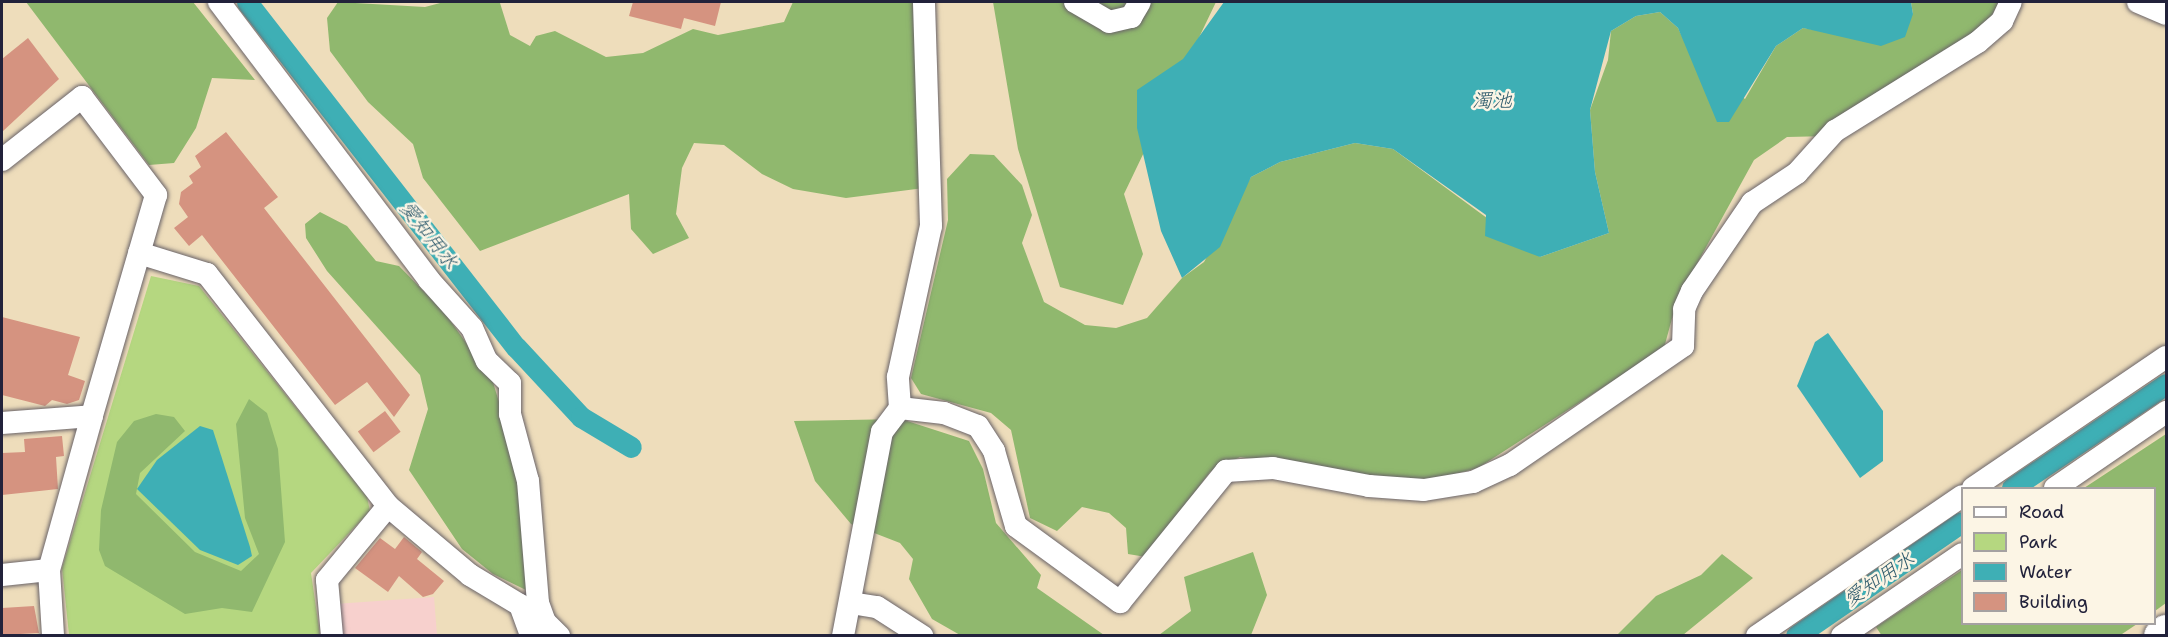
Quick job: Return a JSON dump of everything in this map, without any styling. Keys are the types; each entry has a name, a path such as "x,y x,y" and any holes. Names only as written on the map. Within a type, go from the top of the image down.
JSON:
{"street":[{"path":"219,2 429,280 472,328 487,361 510,383 510,414 528,481 538,603 545,622 559,636"},
{"path":"843,636 882,432 900,408 898,377 931,226 924,2"},
{"path":"1075,2 1109,22 1131,17 1140,2"},
{"path":"900,408 944,413 978,426 994,451 1016,526 1120,602 1226,471 1273,468 1369,486 1424,490 1473,482 1510,465 1683,346 1684,309 1692,291 1752,204 1797,173 1835,131 1978,42 2002,21 2012,2"},
{"path":"2138,2 2166,14"},
{"path":"2,160 82,97 156,195 50,570 53,636"},
{"path":"139,253 207,274 388,506 470,575 520,605 531,636"},
{"path":"1976,487 2166,357"},
{"path":"2058,487 2166,412"},
{"path":"2,423 92,416"},
{"path":"1757,636 1961,497"},
{"path":"332,636 327,580 388,506"},
{"path":"1842,636 1961,555"},
{"path":"2,575 50,570"},
{"path":"850,603 877,607 922,636"},
{"path":"2160,636 2166,631"}],"shaded area":[{"path":"434,597 437,635 339,635 335,604"}],"green space":[{"path":"26,2 193,2 255,80 212,78 196,128 174,163 149,165"},
{"path":"338,2 425,7 444,2 500,3 510,35 530,46 536,36 555,31 606,57 643,53 693,29 718,35 784,22 793,2 920,2 924,188 846,198 793,189 762,174 724,145 694,143 682,168 676,214 689,238 653,254 631,229 629,194 480,251 423,178 413,144 368,102 330,51 327,18"},
{"path":"993,2 1216,2 1124,194 1143,254 1123,305 1060,287 1018,149"},
{"path":"1911,2 1999,2 1978,42 1830,136 1787,137 1754,160 1677,300 1664,348 1478,468 1432,480 1389,480 1240,457 1210,472 1146,557 1128,554 1126,528 1109,513 1082,507 1057,531 1030,518 1011,430 991,413 921,394 911,378 948,220 947,179 970,154 994,155 1022,185 1032,215 1022,243 1044,302 1085,325 1116,328 1147,318 1182,278 1204,262 1251,177 1280,162 1355,143 1393,149 1540,257 1609,233 1595,172 1590,110 1608,60 1611,31 1636,16 1660,12 1678,28 1693,59 1745,99 1776,46 1803,28 1840,34 1913,14"},
{"path":"320,212 347,226 376,261 399,266 444,312 492,379 520,471 530,592 493,574 462,549 409,470 428,409 420,375 327,271 306,238 305,224"},
{"path":"151,276 199,286 367,497 370,511 311,573 320,635 69,635 62,568"},
{"path":"249,399 267,413 278,449 285,542 252,612 222,608 185,614 105,566 99,550 101,510 117,442 134,421 156,414 174,417 185,431 140,473 136,494 195,552 241,571 259,554 245,518 236,424"},
{"path":"901,419 969,441 983,469 996,523 1041,575 1037,588 1104,635 960,635 932,619 909,579 913,559 900,543 851,524 815,481 794,421"},
{"path":"2166,434 2166,603 2156,610 2156,487 2086,487"},
{"path":"1253,552 1267,595 1251,635 1159,635 1191,611 1184,577"},
{"path":"1722,554 1753,578 1683,635 1617,635 1656,596 1701,575"},
{"path":"1961,571 1961,625 2136,625 2119,636 1882,636 1876,627"}],"water":[{"name":"濁池","path":"1224,2 1911,2 1913,14 1905,37 1881,46 1803,28 1776,46 1729,122 1717,122 1678,28 1660,12 1636,16 1611,31 1590,110 1595,172 1609,233 1540,257 1485,236 1486,215 1393,149 1355,143 1280,162 1251,177 1220,247 1182,278 1161,231 1137,128 1137,90 1183,59"},
{"path":"1828,333 1883,411 1883,461 1860,478 1797,386 1815,342"},
{"path":"200,426 213,430 250,547 252,556 238,565 200,550 137,489 157,460"}],"building":[{"path":"633,2 721,2 715,26 684,18 681,29 629,16"},
{"path":"28,38 59,79 2,132 2,59"},
{"path":"226,132 278,197 264,208 410,395 394,417 367,382 335,405 202,235 189,246 174,228 188,217 179,204 181,192 193,183 189,176 201,167 195,156"},
{"path":"2,317 80,337 68,375 85,381 79,400 67,404 52,400 45,406 2,395"},
{"path":"385,411 401,432 373,452 358,431"},
{"path":"62,436 64,456 56,457 58,489 2,495 2,453 25,452 24,439"},
{"path":"404,537 422,552 417,559 444,581 433,594 423,597 399,576 388,592 355,568 380,538 395,549"},
{"path":"34,606 39,633 2,635 2,608"}],"waterway":[{"name":"愛知用水","path":"247,2 516,347 581,417 631,447"},
{"name":"愛知用水","path":"2013,487 2166,384"},
{"name":"愛知用水","path":"1796,636 1961,523"}]}
